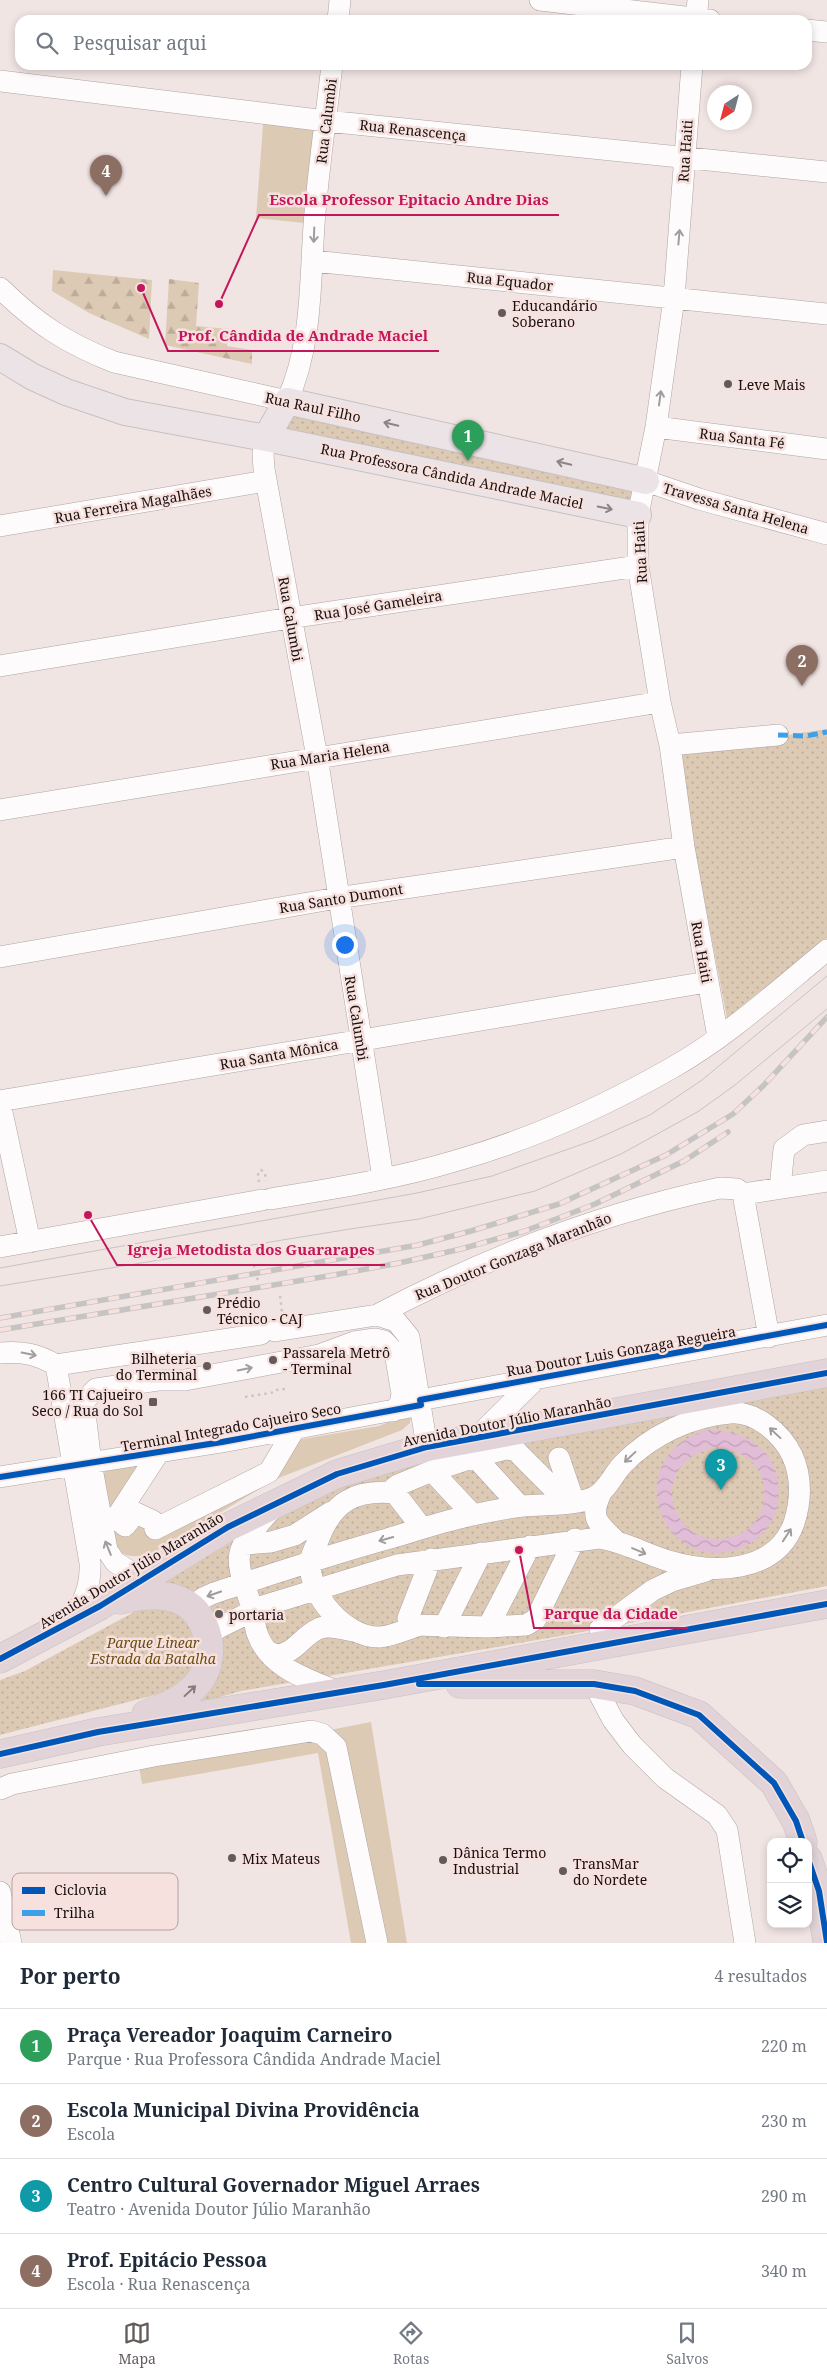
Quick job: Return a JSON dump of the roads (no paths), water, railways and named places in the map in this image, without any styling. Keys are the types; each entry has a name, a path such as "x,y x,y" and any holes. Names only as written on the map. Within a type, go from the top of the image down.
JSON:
{"highway":[{"name":"Avenida Doutor Júlio Maranhão","path":"0,1659 69,1624 228,1527 280,1500 337,1474 430,1459 827,1373"},
{"path":"98,1732 156,1711 184,1697 200,1682 210,1651 203,1622 185,1603 158,1594 131,1598 100,1606"},
{"path":"0,1754 98,1732 384,1685 827,1604"},
{"path":"384,1685 594,1684 635,1691 699,1715 733,1743 774,1783 796,1821 802,1838"},
{"path":"812,1871 819,1891 827,1942"}],"main road":[{"name":"Rua Professora Cândida Andrade Maciel","path":"0,357 34,377 66,392 125,412 266,438 638,515"},
{"name":"Rua Calumbi","path":"266,438 287,401"},
{"name":"Rua Raul Filho","path":"287,401 646,481"}],"street":[{"path":"338,15 340,0"},
{"path":"540,0 700,15"},
{"path":"812,30 827,32"},
{"name":"Rua Calumbi","path":"287,401 296,380 305,346 313,261 314,224 331,70"},
{"name":"Rua Haiti","path":"692,70 674,298 656,427 638,515 638,566 660,702 670,746 684,847 718,1037"},
{"name":"Rua Renascença","path":"0,80 326,121 827,172"},
{"name":"Rua Equador","path":"313,261 827,314"},
{"name":"Rua Raul Filho","path":"0,288 32,319 90,353 114,362 287,401"},
{"name":"Rua Santa Fé","path":"656,427 827,448"},
{"name":"Rua Calumbi","path":"266,438 263,454 266,481 317,757 337,898 383,1178"},
{"name":"Rua Ferreira Magalhães","path":"0,526 266,481"},
{"name":"Travessa Santa Helena","path":"646,481 699,499 827,534"},
{"name":"Rua José Gameleira","path":"0,666 290,618 638,566"},
{"name":"Rua Maria Helena","path":"0,810 660,702"},
{"path":"670,746 778,735"},
{"name":"Rua Santo Dumont","path":"0,958 337,898 684,847"},
{"path":"0,1247 264,1191 383,1178 454,1162 515,1141 598,1106 671,1068 718,1037 827,950"},
{"name":"Rua Santa Mônica","path":"0,1102 707,982"},
{"path":"0,1102 30,1242"},
{"path":"780,1188 784,1149 802,1136 827,1131"},
{"name":"Rua Doutor Gonzaga Maranhão","path":"377,1315 422,1291 562,1233 614,1214 720,1188 736,1189 743,1194 827,1181"},
{"path":"743,1194 769,1337"},
{"path":"0,1353 27,1352 56,1365 377,1315 396,1322 405,1330 409,1337 430,1459 473,1515"},
{"name":"Rua Doutor Luis Gonzaga Regueira","path":"393,1411 420,1403 536,1379 827,1326"},
{"path":"69,1624 84,1601 90,1577 81,1464 84,1405 86,1399 96,1389 158,1380 186,1380 319,1355 364,1340 384,1341 395,1353 402,1394 400,1404 393,1411"},
{"path":"56,1365 81,1464 107,1550 115,1562 142,1581 185,1603 422,1528 473,1515 520,1506 591,1499 601,1493"},
{"path":"476,1448 536,1379"},
{"name":"Terminal Integrado Cajueiro Seco","path":"0,1477 159,1452 393,1411"},
{"path":"600,1629 653,1590 672,1580 715,1569 737,1567 758,1562 782,1543 792,1526 799,1505 800,1490 795,1462 781,1438 768,1426 754,1418 733,1412 700,1418 678,1426 652,1440 635,1453 611,1478 601,1493 596,1504 596,1518 599,1524 614,1539"},
{"path":"159,1452 116,1518 125,1526 136,1513 153,1521 155,1529 268,1472 295,1428"},
{"path":"476,1448 515,1450 571,1502"},
{"path":"476,1448 520,1506"},
{"path":"559,1458 571,1502"},
{"path":"422,1528 395,1493 394,1488 430,1459"},
{"path":"244,1544 271,1542 295,1535 360,1494 395,1493"},
{"path":"280,1500 250,1534 239,1552 238,1565 253,1610 257,1634 278,1662 299,1676 339,1692"},
{"path":"340,1507 323,1529 310,1562 316,1588 336,1619 356,1631"},
{"path":"208,1638 218,1628 253,1610 316,1588 397,1565 575,1539 614,1539 671,1562 715,1569"},
{"path":"269,1652 276,1655 292,1651 318,1628 338,1628 378,1637 417,1626 488,1627 526,1625 532,1622 575,1539"},
{"path":"488,1627 530,1546"},
{"path":"444,1627 481,1553"},
{"path":"417,1626 409,1622 408,1618 431,1559"},
{"path":"594,1684 613,1720 632,1745 665,1778 717,1815 727,1830 745,1943"},
{"path":"0,1788 154,1756 311,1731 322,1734 336,1747 377,1943"},
{"path":"0,1892 11,1943"}],"water":[{"path":"707,1430 723,1431 738,1435 752,1441 763,1450 777,1474 779,1489 777,1506 773,1518 766,1529 752,1543 717,1553 692,1547 673,1533 660,1512 657,1489 662,1465 679,1445","holes":["715,1447 727,1449 747,1457 760,1472 764,1493 762,1509 752,1526 740,1534 717,1539 698,1535 684,1524 675,1508 672,1490 677,1472 691,1457"]}],"tram line":[{"path":"0,1268 417,1193 492,1176 594,1140 650,1115 702,1080 827,976"},
{"path":"0,1286 419,1219 535,1191 621,1154 699,1111 735,1085 827,1009"}],"railway":[{"path":"0,1318 418,1245 559,1204 666,1155 733,1114 764,1085 827,1017"},
{"path":"0,1330 334,1275 461,1249 525,1231 595,1204 684,1161 728,1132"}],"place":[{"name":"Prof. Epitácio Pessoa","path":"106,196"},
{"name":"Prof. Cândida de Andrade Maciel","path":"141,288"},
{"name":"Escola Professor Epitacio Andre Dias","path":"219,304"},
{"name":"Educandário Soberano","path":"502,313"},
{"name":"Leve Mais","path":"728,384"},
{"name":"Praça Vereador Joaquim Carneiro","path":"468,461"},
{"name":"Escola Municipal Divina Providência","path":"802,686"},
{"name":"Igreja Metodista dos Guararapes","path":"88,1215"},
{"name":"Prédio Técnico - CAJ","path":"207,1310"},
{"name":"Passarela Metrô - Terminal","path":"273,1360"},
{"name":"Bilheteria do Terminal","path":"207,1366"},
{"name":"166 TI Cajueiro Seco / Rua do Sol","path":"153,1402"},
{"name":"Centro Cultural Governador Miguel Arraes","path":"721,1490"},
{"name":"Parque da Cidade","path":"519,1550"},
{"name":"portaria","path":"219,1614"},
{"name":"Mix Mateus","path":"232,1858"},
{"name":"Dânica Termo Industrial","path":"443,1860"},
{"name":"TransMar do Nordete","path":"563,1871"}],"park label":[{"name":"Parque Linear Estrada da Batalha","path":"153,1650"}]}
